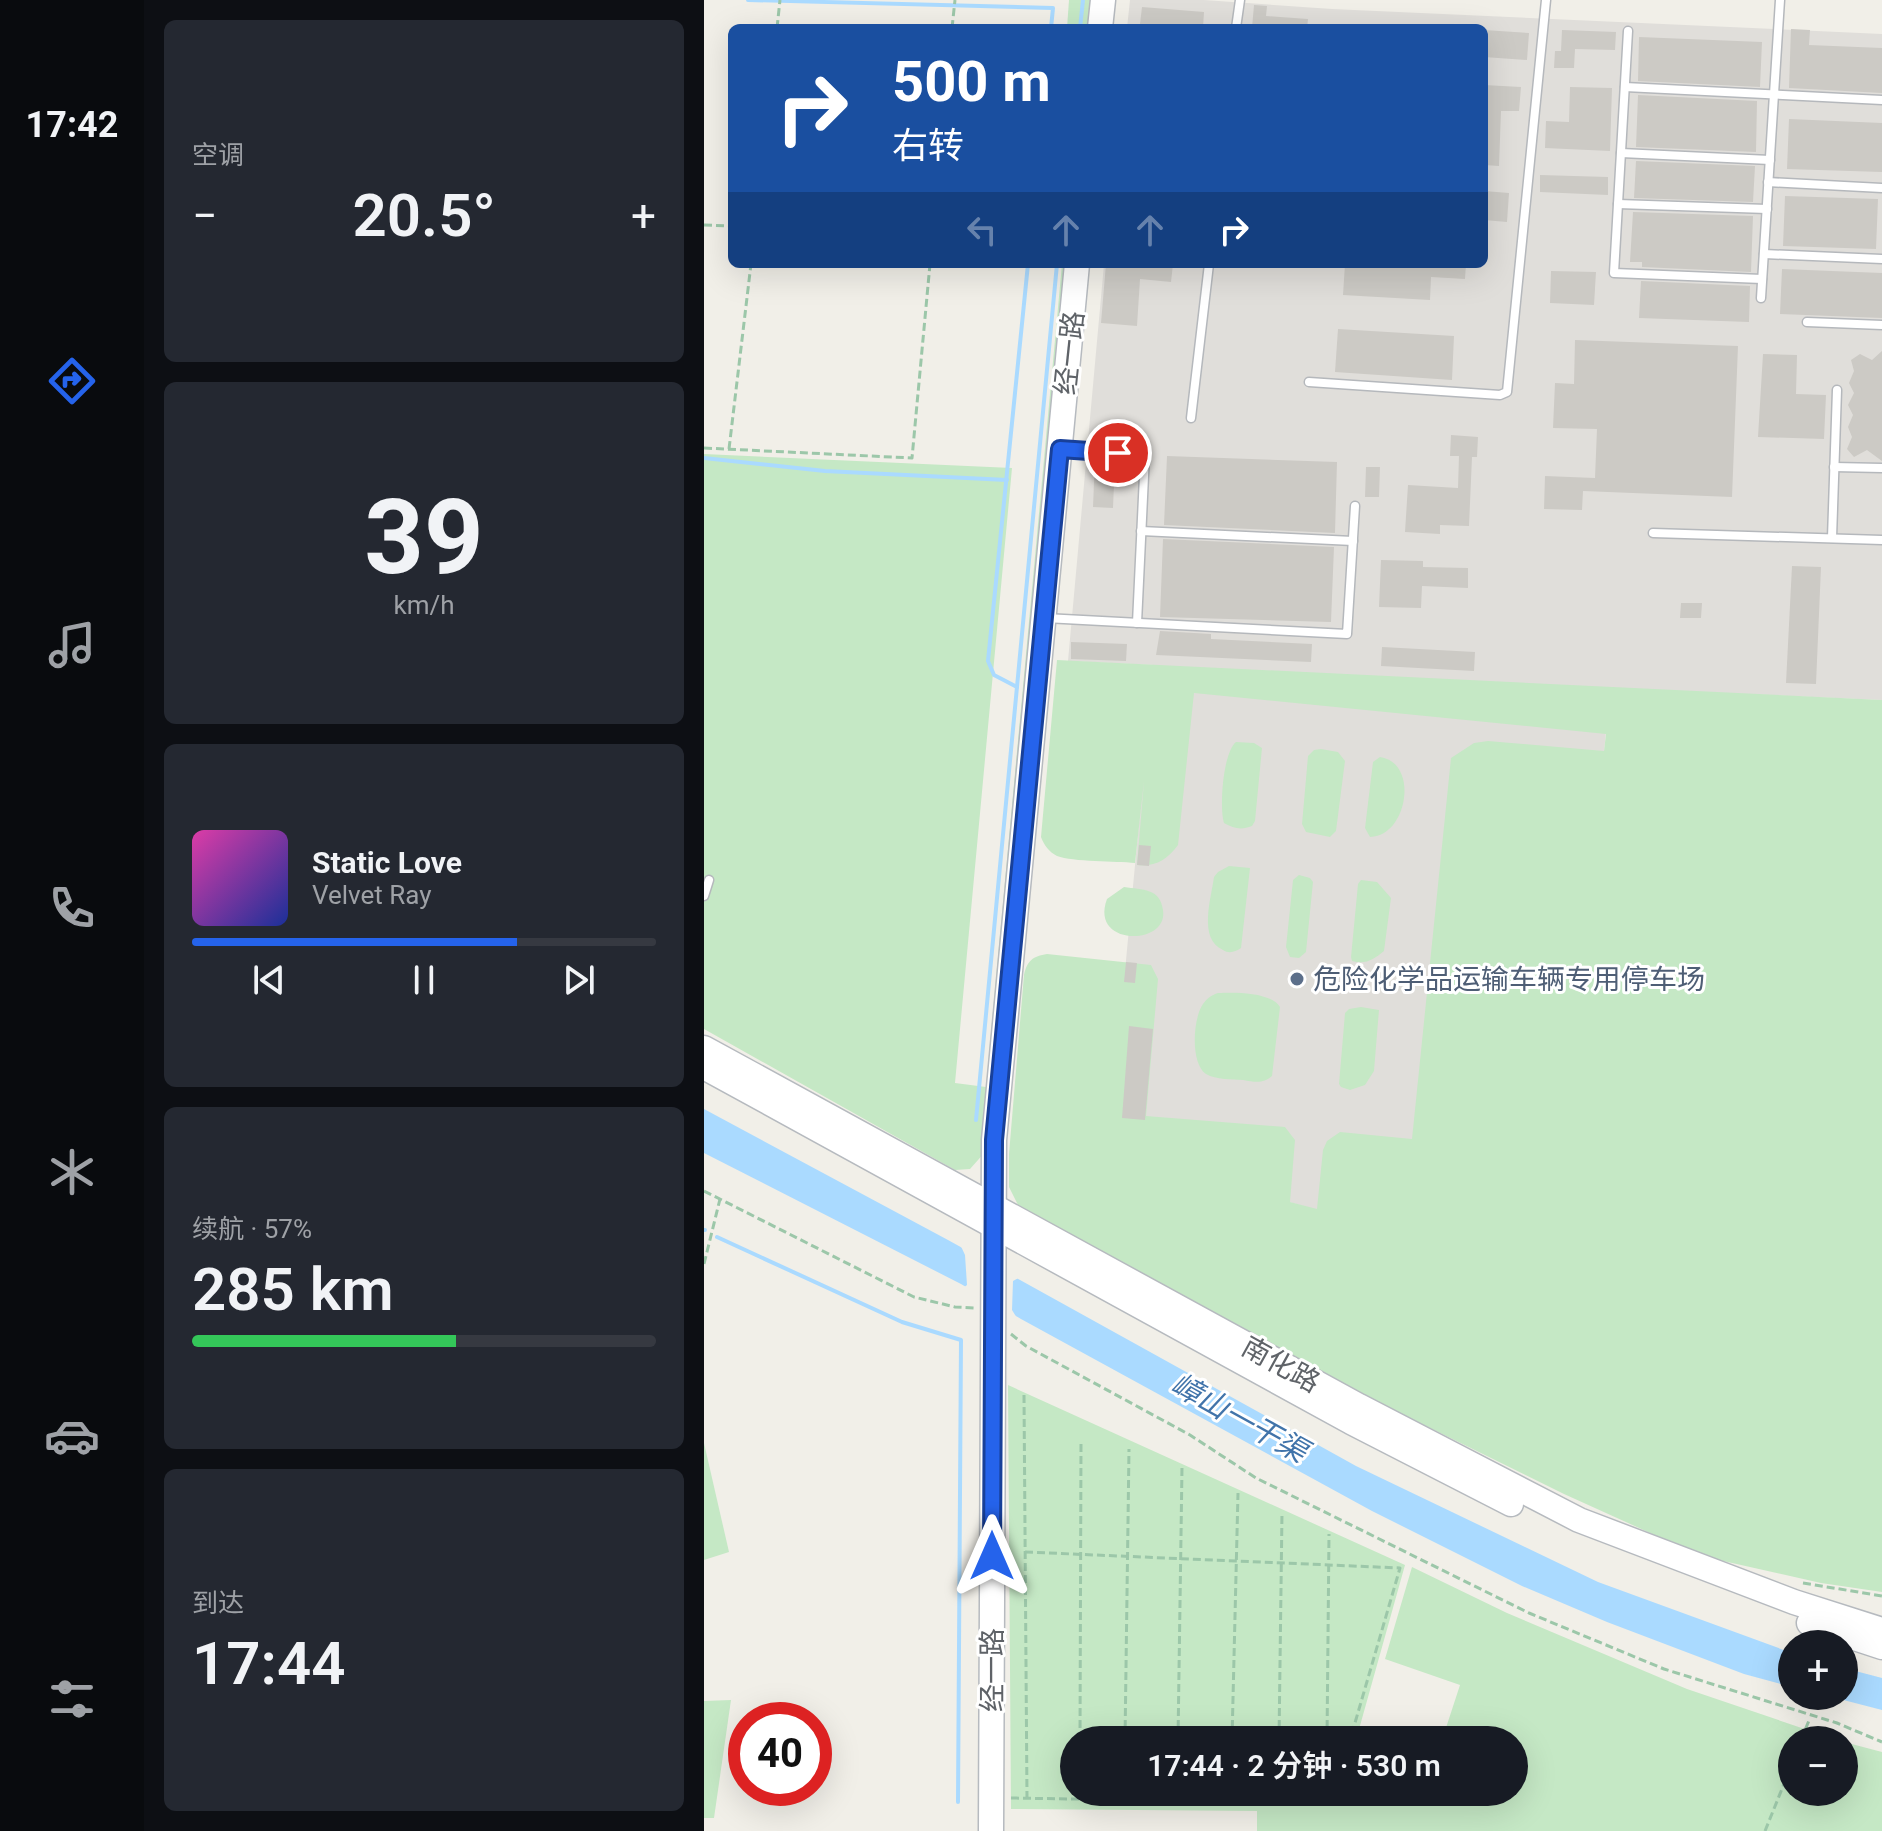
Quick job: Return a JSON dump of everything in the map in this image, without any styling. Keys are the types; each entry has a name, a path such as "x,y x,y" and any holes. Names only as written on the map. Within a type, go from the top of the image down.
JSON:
{"main road":[{"path":"1100,24 1103,0"},
{"name":"经一路","path":"991,1831 994,1140 1077,268"},
{"name":"南化路","path":"704,1048 993,1227 1579,1520 1794,1602 1882,1630"},
{"name":"南化路","path":"704,1067 1462,1481 1575,1534 1683,1577 1843,1636 1882,1647"}],"lane":[{"path":"1237,24 1240,0"},
{"path":"1309,382 1500,395 1507,392 1546,0"},
{"path":"1761,298 1780,0"},
{"path":"1628,31 1614,273 1762,279"},
{"path":"1625,87 1882,100"},
{"path":"1621,153 1770,160"},
{"path":"1768,182 1882,188"},
{"path":"1618,204 1767,209"},
{"path":"1764,254 1882,259"},
{"path":"1191,418 1209,268"},
{"path":"1807,322 1882,325"},
{"path":"1832,538 1837,390"},
{"path":"1060,449 1145,455 1137,623"},
{"path":"1834,467 1882,468"},
{"path":"1044,618 1347,634 1355,506"},
{"path":"1141,531 1353,541"},
{"path":"1653,533 1882,540"},
{"path":"704,896 709,880"}],"path":[{"path":"777,24 780,0"},
{"path":"952,24 955,0"},
{"path":"704,225 728,226"},
{"path":"729,449 751,268"},
{"path":"704,448 912,458 930,268"},
{"path":"704,1191 914,1297 993,1314 1026,1346 1190,1435 1256,1478 1529,1613 1664,1669 1837,1723 1882,1742"},
{"path":"704,1264 720,1199"},
{"path":"1024,1395 1027,1799"},
{"path":"1080,1726 1081,1441"},
{"path":"1125,1726 1129,1449"},
{"path":"1178,1726 1182,1467"},
{"path":"1232,1726 1238,1493"},
{"path":"1279,1726 1282,1512"},
{"path":"1327,1726 1329,1534"},
{"path":"1025,1552 1400,1568 1354,1726"},
{"path":"1807,1726 1811,1716"},
{"path":"991,1798 1060,1799"},
{"path":"1765,1831 1778,1799"}],"shaded area":[{"path":"1130,0 1204,0 1332,9 1882,34 1882,700 1610,688 1555,1278 1108,1150 1154,665 1068,661 1104,268 1488,268 1488,24 1127,24"}],"green space":[{"path":"1069,0 1092,0 1090,24 1067,24"},
{"path":"1062,268 1068,268 986,1151 970,1169 955,1170 704,1029 704,454 1012,468 955,1083 986,1087"},
{"path":"1057,660 1882,700 1882,1592 1821,1583 1701,1556 1564,1494 1351,1389 1018,1205 1009,1187 1009,1154 1024,975 1031,960 1047,954 1151,965 1158,979 1146,1116 1285,1127 1295,1140 1290,1202 1317,1209 1323,1150 1327,1141 1340,1132 1412,1139 1451,758 1474,743 1488,741 1604,751 1606,734 1194,693 1178,845 1160,861 1137,865 1144,781 1135,863 1064,858 1047,848 1041,837"},
{"path":"1236,742 1254,743 1262,748 1255,821 1252,826 1241,828 1224,823 1223,816 1225,768"},
{"path":"1314,750 1338,752 1345,761 1336,831 1330,837 1306,832 1302,824 1308,756"},
{"path":"1380,757 1393,762 1401,772 1404,799 1393,825 1383,834 1370,837 1365,828 1373,762"},
{"path":"1229,866 1250,868 1241,948 1230,952 1215,945 1208,928 1214,877"},
{"path":"1299,875 1313,882 1306,952 1299,958 1290,957 1286,947 1293,880"},
{"path":"1361,880 1377,882 1391,898 1384,951 1366,962 1352,961 1351,957 1358,884"},
{"path":"1124,887 1150,891 1158,898 1163,910 1162,922 1154,930 1130,936 1118,933 1109,926 1104,915 1107,899"},
{"path":"1218,993 1261,996 1280,1007 1272,1076 1269,1079 1259,1082 1219,1078 1206,1074 1201,1068 1195,1051 1197,1019 1205,1002"},
{"path":"1361,1007 1379,1010 1374,1071 1365,1085 1350,1090 1339,1084 1345,1013"},
{"path":"1008,1385 1405,1565 1360,1726 1060,1726 1060,1806 1528,1806 1528,1726 1447,1726 1460,1685 1385,1659 1412,1567 1507,1613 1687,1689 1796,1726 1778,1726 1778,1806 1858,1806 1858,1746 1882,1752 1882,1831 1257,1831 1257,1811 1011,1809"},
{"path":"704,1443 729,1552 704,1560"},
{"path":"731,1700 728,1702 714,1818 704,1818 704,1701"}],"water":[{"name":"嶂山一干渠","path":"704,1109 1356,1466 1598,1582 1778,1648 1778,1683 1744,1674 1607,1622 1522,1586 1372,1511 961,1284 704,1153"},
{"path":"1858,1672 1882,1678 1882,1710 1858,1704"}],"pier":[{"path":"959,1242 1022,1276 1013,1281 1012,1310 1020,1323 962,1289 967,1285 965,1255"}],"building":[{"path":"1254,5 1267,6 1266,16 1308,19 1307,24 1252,24"},
{"path":"1142,7 1204,12 1203,24 1140,24"},
{"path":"1791,29 1810,30 1809,45 1882,48 1882,93 1789,88"},
{"path":"1488,30 1529,33 1527,60 1488,57"},
{"path":"1562,30 1616,32 1615,50 1575,49 1574,68 1554,68 1555,51 1561,51"},
{"path":"1639,37 1762,42 1760,87 1638,81"},
{"path":"1488,85 1521,87 1519,111 1501,111 1499,166 1488,165"},
{"path":"1570,87 1612,88 1610,151 1545,148 1546,121 1569,122"},
{"path":"1638,95 1757,101 1756,152 1636,147"},
{"path":"1789,119 1882,123 1882,172 1787,169"},
{"path":"1636,161 1755,166 1753,202 1634,198"},
{"path":"1540,175 1608,177 1608,195 1540,192"},
{"path":"1488,191 1509,193 1507,222 1488,220"},
{"path":"1785,196 1878,199 1876,249 1783,246"},
{"path":"1633,212 1753,216 1751,272 1642,267 1642,262 1630,262"},
{"path":"1106,268 1173,268 1171,282 1140,279 1137,326 1101,323"},
{"path":"1345,268 1466,268 1465,279 1431,277 1430,300 1343,295"},
{"path":"1782,269 1882,273 1882,318 1780,314"},
{"path":"1551,271 1596,272 1594,305 1550,303"},
{"path":"1641,281 1750,286 1749,322 1639,318"},
{"path":"1338,329 1454,336 1452,380 1335,372"},
{"path":"1575,340 1738,346 1732,497 1583,491 1582,510 1544,509 1545,476 1595,478 1597,429 1553,428 1555,383 1574,384"},
{"path":"1882,351 1882,461 1867,450 1854,457 1847,449 1852,437 1848,427 1853,415 1848,405 1854,393 1849,383 1854,371 1851,360 1860,354 1872,360"},
{"path":"1763,354 1797,355 1796,394 1826,395 1824,439 1758,437"},
{"path":"1451,435 1478,437 1477,457 1472,457 1469,526 1440,525 1440,534 1405,532 1408,485 1458,488 1459,456 1450,456"},
{"path":"1167,456 1337,462 1335,533 1164,525"},
{"path":"1095,458 1115,460 1113,508 1093,507"},
{"path":"1366,467 1380,467 1379,497 1365,497"},
{"path":"1163,539 1334,547 1331,622 1160,617"},
{"path":"1381,560 1423,561 1423,567 1468,568 1468,588 1422,586 1421,608 1379,607"},
{"path":"1792,566 1821,567 1816,684 1786,683"},
{"path":"1681,603 1702,603 1701,618 1680,618"},
{"path":"1160,631 1211,634 1211,639 1312,644 1311,662 1156,655"},
{"path":"1071,642 1127,644 1126,661 1071,659"},
{"path":"1382,647 1475,652 1474,671 1381,666"},
{"path":"1139,845 1151,846 1149,866 1137,865"},
{"path":"1126,962 1137,963 1135,983 1124,982"},
{"path":"1129,1026 1153,1029 1145,1120 1122,1118"}],"waterway":[{"path":"748,0 1053,8 1051,24"},
{"path":"1080,24 1083,0"},
{"path":"1017,687 994,675 988,661 1028,268"},
{"path":"976,1120 1057,268"},
{"path":"704,458 825,471 1007,480"},
{"path":"717,1237 902,1322 961,1340 958,1802"}],"place":[{"name":"危险化学品运输车辆专用停车场","path":"1297,979"}],"route":[{"path":"992,1556 994,1140 1060,449 1118,453"}]}
